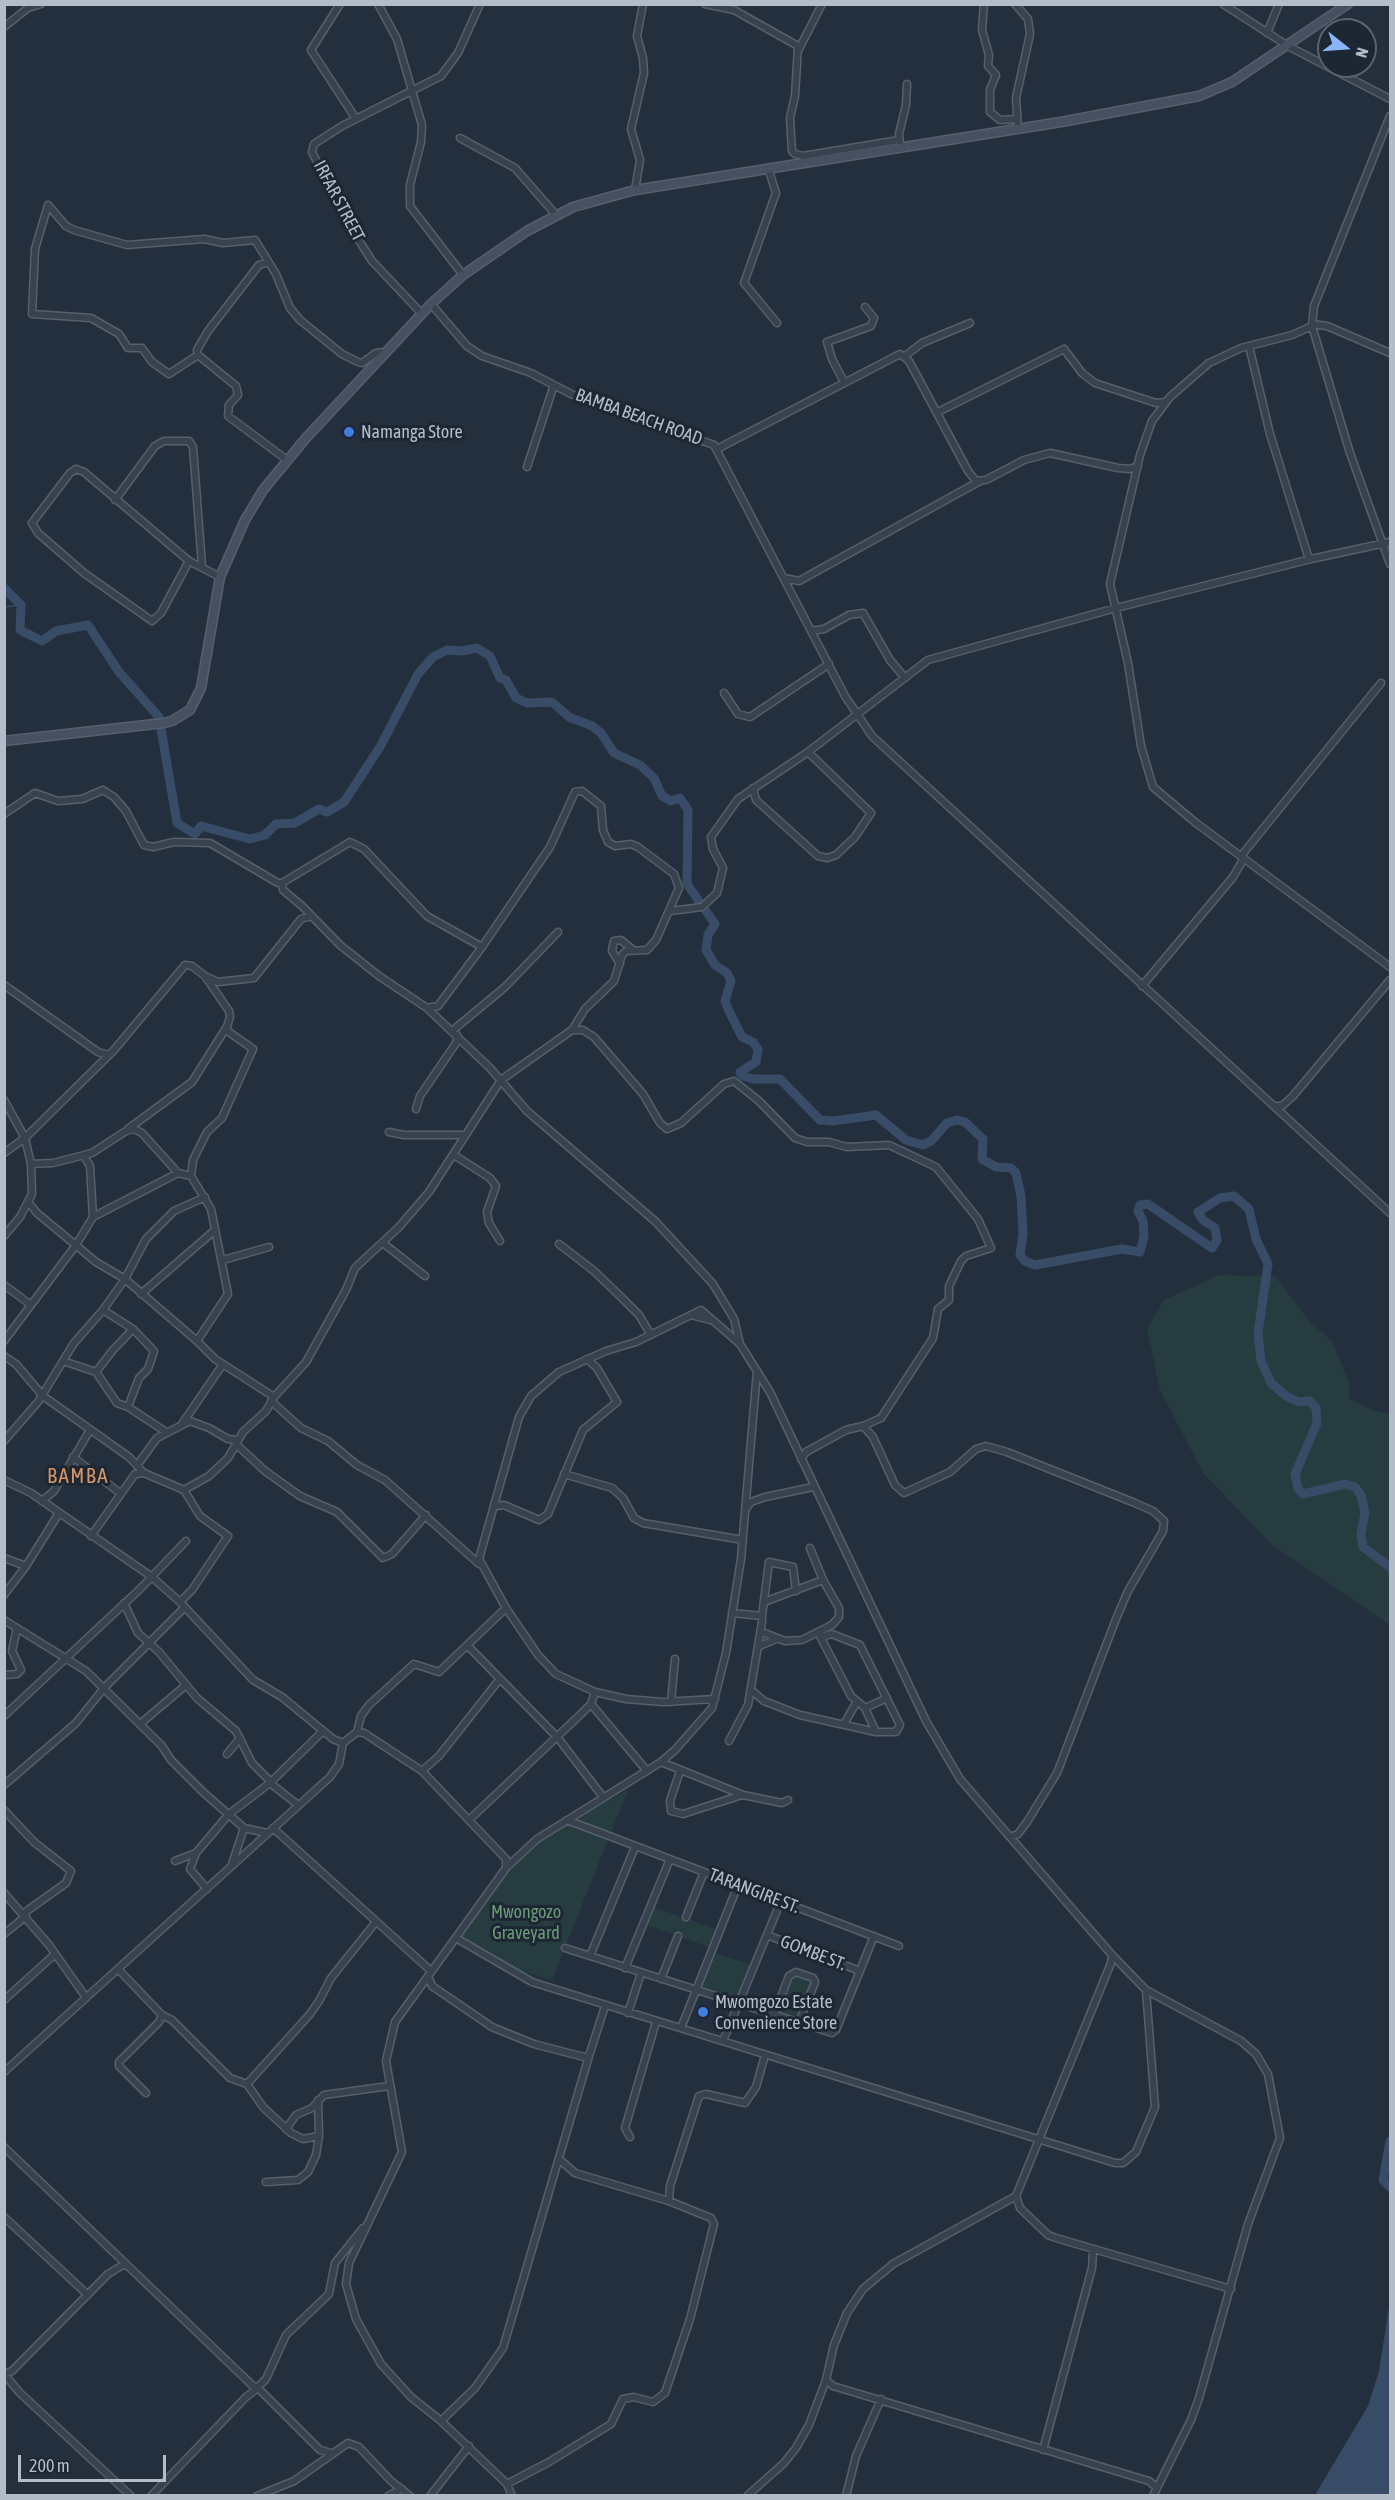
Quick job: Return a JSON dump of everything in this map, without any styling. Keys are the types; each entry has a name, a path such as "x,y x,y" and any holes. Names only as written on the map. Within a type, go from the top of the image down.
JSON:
{"main road":[{"path":"4,741 164,723 190,710 201,688 220,577 245,520 263,490 384,352 431,304 463,275 527,231 556,215 601,198 635,190 1017,123 1199,96 1232,82 1348,4"}],"street":[{"path":"4,27 28,8 40,4"},
{"path":"340,4 311,50 356,119"},
{"path":"378,4 397,39 413,91 422,135 410,185 410,206 463,275"},
{"name":"IRFAR STREET","path":"422,314 372,261 346,220 312,152 314,144 320,138 413,91 448,70 480,4"},
{"path":"635,190 640,160 631,129 644,73 644,58 637,36 643,4"},
{"path":"705,4 734,10 796,43 799,50"},
{"path":"822,4 799,50 790,118 795,154 803,156 900,143 907,84"},
{"path":"984,4 982,30 989,55 988,66 996,75 990,90 990,112 1000,120 1017,123 1016,98 1030,34 1028,19 1015,4"},
{"path":"1223,4 1288,46 1390,99"},
{"path":"1267,33 1279,4"},
{"path":"1390,116 1314,306 1312,325 1350,453 1388,542 1390,564"},
{"path":"460,138 515,168 556,215"},
{"path":"768,168 776,193 744,284 777,323"},
{"path":"198,355 169,374 152,362 142,348 128,348 119,334 91,318 32,314 35,249 48,205 66,226 89,236 127,245 204,239 223,243 252,239 260,245 276,274 290,308 342,354 362,363 376,353 384,352"},
{"path":"268,262 259,265 208,331 197,350 198,355 236,386 238,395 229,405 228,416 287,460"},
{"name":"BAMBA BEACH ROAD","path":"431,304 474,351 492,360 531,373 578,397 710,442 717,449 856,715 872,736 1390,1213"},
{"path":"844,382 832,359 827,342 871,326 874,318 865,307"},
{"path":"717,449 896,355 905,356 922,343 970,323"},
{"path":"1390,352 1327,326 1312,325 1249,346 1209,363 1166,402 1152,421 1138,466 1110,584 1150,782 1196,824 1390,967"},
{"path":"1249,346 1285,487 1306,554 1311,559"},
{"path":"938,412 1064,349 1082,373 1095,382 1156,402 1166,402"},
{"path":"905,356 938,412 972,478 980,482"},
{"path":"527,467 554,385"},
{"path":"115,500 155,446 164,441 189,441 193,447 202,566"},
{"path":"784,578 799,581 1024,460 1050,453 1118,468 1138,466"},
{"path":"189,561 161,612 152,621 84,573 33,527 34,518 75,469 84,471 115,500 189,561 220,577"},
{"path":"670,911 702,907 712,899 723,878 723,868 713,849 711,837 733,806 753,788 808,752 928,660 1116,608 1388,542"},
{"path":"812,631 824,629 849,615 863,614 890,660 905,678"},
{"path":"724,693 738,714 750,717 829,664"},
{"path":"1142,986 1233,877 1243,857 1381,683"},
{"path":"753,788 756,800 818,856 827,858 836,855 855,837 871,813 808,752"},
{"path":"4,814 35,793 58,801 81,799 103,790 114,797 126,811 144,845 153,847 174,842 210,843 278,883 282,883 350,842 364,849 427,916 482,947"},
{"path":"427,1008 438,1006 482,947 550,847 575,792 579,791 601,806 603,830 608,842 615,846 631,844 638,847 674,874 679,888 656,940 647,950 641,952 632,949 621,940 614,941 612,951 620,963"},
{"path":"282,883 283,890 357,960 427,1008 501,1080 520,1105 650,1216 703,1272 734,1319 740,1344"},
{"path":"4,1153 25,1138 109,1055 185,965 192,966 218,982 254,978 301,919 312,916"},
{"path":"416,1109 420,1096 456,1043 455,1034 558,932"},
{"path":"184,1490 209,1476 228,1458 238,1442 306,1362 346,1290 355,1268 371,1251 383,1243 429,1192 435,1179 454,1155 501,1080 572,1030 585,1009 614,981 622,955 632,949"},
{"path":"32,1164 53,1163 84,1156 126,1131 192,1082 231,1017 230,1011 205,976"},
{"path":"1275,1106 1282,1106 1293,1096 1390,980"},
{"path":"4,985 98,1052 109,1055"},
{"path":"191,1176 196,1151 207,1132 222,1118 253,1052 251,1046 230,1034 226,1028"},
{"path":"572,1030 583,1030 594,1037 643,1094 660,1123 667,1130 681,1123 724,1084 734,1081 759,1101 795,1138 807,1142 829,1142 847,1146 889,1145 900,1148 914,1158 936,1167 978,1219 991,1248 966,1256 961,1262 949,1286 949,1300 938,1309 933,1338 881,1418 846,1430 806,1452 801,1459"},
{"path":"4,1100 25,1138 32,1164 32,1194 29,1203 4,1236"},
{"path":"126,1131 134,1129 142,1133 178,1173 191,1176 205,1197 223,1260 228,1294 197,1341"},
{"path":"389,1132 404,1135 465,1136"},
{"path":"454,1155 490,1178 496,1186 487,1212 489,1223 500,1241"},
{"path":"84,1156 90,1166 93,1217"},
{"path":"4,1341 76,1245 93,1217 178,1173"},
{"path":"4,1441 42,1396 74,1343 103,1310 125,1279 146,1239 174,1211 205,1197"},
{"path":"29,1203 37,1213 96,1262 125,1279 223,1364 273,1399 301,1428 328,1441 357,1465 384,1480 426,1515 479,1564 506,1608 549,1668 570,1681 595,1692 644,1701 716,1699"},
{"path":"141,1294 215,1230"},
{"path":"383,1243 425,1276"},
{"path":"559,1244 594,1271 620,1296 639,1316 651,1335"},
{"path":"223,1260 269,1247"},
{"path":"4,1285 31,1305"},
{"path":"103,1310 133,1329 154,1351 148,1369 140,1378 128,1407"},
{"path":"479,1564 522,1407 549,1378 587,1359 651,1335 691,1316 711,1320 740,1344 757,1370 927,1721 960,1779 1112,1955 1146,1990 1241,2041 1256,2054 1268,2074 1280,2138 1248,2224 1231,2289 1191,2420 1153,2496"},
{"path":"96,1372 112,1350 133,1329"},
{"path":"4,1356 16,1364 42,1396 138,1464 144,1473 184,1490 200,1516 228,1536 182,1605 150,1644 104,1688 76,1723 4,1785"},
{"path":"496,1506 504,1505 539,1520 543,1519 584,1430 617,1402 597,1368 587,1359"},
{"path":"63,1361 96,1372 117,1403 128,1407 166,1432"},
{"path":"182,1425 223,1364"},
{"path":"512,2496 507,2484 485,2465 469,2446 411,2397 387,2370 357,2319 348,2297 346,2275 365,2226 402,2152 386,2061 395,2022 508,1866 537,1839 661,1762 692,1733 709,1713 716,1699 743,1540 757,1370"},
{"path":"138,1464 157,1437 190,1421 200,1424 217,1435 238,1442 264,1472 300,1496 323,1508 337,1512 346,1524 383,1558 388,1558 426,1515"},
{"path":"863,1426 873,1437 895,1485 904,1493 950,1472 976,1449 986,1446 1007,1452 1154,1511 1164,1521 1163,1531 1119,1610 1057,1773 1027,1822 1018,1834 1010,1837"},
{"path":"42,1501 54,1491 90,1430"},
{"path":"797,1449 806,1452"},
{"path":"73,1457 120,1493"},
{"path":"91,1536 132,1476 144,1473"},
{"path":"564,1474 612,1488 623,1497 634,1518 643,1523 743,1540"},
{"path":"4,1480 42,1501 152,1577 182,1605 253,1680 282,1697 323,1731 343,1743"},
{"path":"744,1511 751,1502 765,1497 813,1487"},
{"path":"4,1595 26,1566 59,1513"},
{"path":"4,1716 124,1604 186,1541"},
{"path":"810,1548 840,1613 832,1625 820,1635"},
{"path":"4,1558 26,1566"},
{"path":"729,1741 741,1723 751,1690 760,1646 762,1616 771,1560 793,1566 796,1591"},
{"path":"764,1602 823,1580"},
{"path":"124,1604 138,1633 197,1698 229,1723 240,1738 252,1763 298,1805"},
{"path":"4,2072 335,1771 339,1764 343,1743 357,1732 361,1716 369,1705 414,1664 439,1672 506,1608"},
{"path":"732,1613 762,1616"},
{"path":"4,1620 67,1658 104,1688 192,1782 244,1828 267,1833"},
{"path":"4,1675 17,1674 21,1670 12,1651 17,1628"},
{"path":"751,1690 777,1708 888,1734 900,1728 860,1645 832,1634 802,1640 776,1639 762,1632"},
{"path":"820,1635 856,1702 865,1708 876,1732"},
{"path":"760,1646 776,1639"},
{"path":"467,1645 558,1738 603,1797"},
{"path":"671,1702 675,1659"},
{"path":"422,1771 439,1756 500,1680"},
{"path":"140,1724 186,1685"},
{"path":"469,1820 558,1738 591,1704 595,1692"},
{"path":"865,1708 887,1698"},
{"path":"844,1724 856,1702"},
{"path":"591,1704 646,1771"},
{"path":"207,1889 190,1869 196,1853 229,1814 271,1782 323,1731"},
{"path":"357,1732 389,1747 422,1771 506,1859 508,1866"},
{"path":"227,1754 240,1738"},
{"path":"661,1762 743,1795 782,1803 788,1800"},
{"path":"680,1771 670,1801 671,1811 690,1812 743,1795"},
{"path":"4,1810 34,1842 71,1871 66,1883 4,1934"},
{"name":"TARANGIRE ST.","path":"567,1820 899,1946"},
{"path":"231,1867 244,1828"},
{"path":"273,1828 429,1974 432,1986 492,2027 534,2044 584,2057 589,2056"},
{"path":"590,1956 635,1846"},
{"path":"175,1861 196,1853"},
{"path":"626,1968 670,1859"},
{"path":"686,1917 704,1872"},
{"path":"681,2028 738,1885"},
{"path":"4,1893 25,1915 85,1996"},
{"path":"723,2041 781,1901"},
{"path":"247,2084 310,2014 320,2001 331,1978 375,1923"},
{"name":"GOMBE ST.","path":"767,1935 860,1971"},
{"path":"661,1979 678,1936"},
{"path":"565,1948 799,2023 834,2032 874,1936"},
{"path":"456,1938 526,1980 1115,2163 1123,2163 1136,2152 1155,2107 1146,1990"},
{"path":"4,2000 54,1955"},
{"path":"747,2496 784,2463 809,2425 826,2380 834,2345 847,2313 863,2289 893,2264 1016,2196 1111,1963 1112,1955"},
{"path":"1111,1963 1119,1962"},
{"path":"118,1969 162,2015 172,2020 230,2078 247,2084 263,2107 286,2129 303,2139 319,2136"},
{"path":"774,2015 789,1976 794,1971 813,1978 814,1982 799,2023"},
{"path":"628,2013 641,1973"},
{"path":"441,2421 475,2388 503,2348 605,2006"},
{"path":"146,2093 119,2066 119,2062 159,2022 162,2015"},
{"path":"630,2137 625,2128 656,2022"},
{"path":"669,2201 670,2186 699,2096 706,2094 745,2103 756,2087 765,2055"},
{"path":"286,2129 296,2115 312,2108 324,2095 389,2086"},
{"path":"266,2182 303,2178 316,2155 319,2136 318,2100"},
{"path":"4,2147 320,2450 331,2453"},
{"path":"507,2484 549,2462 611,2424 623,2399 634,2397 653,2402 665,2393 690,2319 714,2224 711,2218 669,2201 575,2173 560,2159"},
{"path":"1016,2196 1020,2208 1048,2235 1093,2251 1192,2276 1231,2289"},
{"path":"4,2217 88,2295"},
{"path":"151,2496 189,2454 266,2379 286,2335 329,2294 335,2263 355,2235 365,2226"},
{"path":"1043,2450 1092,2268 1093,2251"},
{"path":"128,2266 117,2268 12,2372 4,2374 20,2393 131,2496"},
{"path":"826,2380 833,2386 1149,2481 1157,2488"},
{"path":"846,2496 856,2456 881,2399"},
{"path":"257,2496 294,2481 344,2444 352,2443 410,2496"},
{"path":"430,2496 469,2446"},
{"path":"388,2496 402,2489"}],"green space":[{"path":"1219,1275 1275,1276 1309,1321 1332,1341 1349,1382 1349,1399 1373,1410 1390,1414 1390,1625 1272,1545 1203,1473 1160,1390 1147,1329 1164,1300"},
{"name":"Mwongozo Graveyard","path":"628,1790 552,1980 512,1968 462,1937 463,1931 506,1874 531,1847 554,1830"},
{"path":"653,1907 719,1930 712,1948 646,1925"},
{"path":"715,1953 751,1965 737,1999 700,1987"},
{"path":"795,1974 809,1979 812,1983 797,2018 778,2011 792,1976"}],"water":[{"path":"1390,2301 1390,2495 1315,2495 1368,2406 1379,2371"}],"waterway":[{"path":"4,588 21,605 20,630 42,641 56,631 88,625 119,672 159,717 177,823 195,834 201,826 250,839 265,835 276,824 295,823 319,809 327,812 344,802 380,747 418,674 433,657 447,650 462,651 477,648 490,656 500,678 506,680 516,698 527,703 552,702 569,717 592,726 601,733 614,753 640,765 654,778 662,796 671,801 680,798 688,810 687,884 715,924 708,935 706,950 715,965 727,973 731,981 725,1001 742,1037 753,1042 758,1049 756,1062 740,1072 743,1076 753,1079 780,1079 820,1120 833,1121 876,1115 906,1140 923,1145 931,1141 947,1123 957,1120 965,1122 983,1139 982,1159 996,1167 1011,1168 1016,1173 1021,1196 1023,1234 1020,1255 1025,1261 1035,1265 1122,1249 1140,1252 1144,1236 1143,1221 1138,1211 1140,1205 1148,1204 1212,1248 1217,1240 1215,1228 1203,1220 1198,1212 1220,1198 1234,1196 1249,1209 1256,1239 1268,1264 1258,1333 1261,1361 1271,1383 1286,1396 1299,1402 1310,1401 1316,1408 1317,1423 1295,1474 1298,1488 1303,1494 1345,1484 1355,1487 1361,1495 1365,1513 1361,1534 1363,1547 1390,1567"},
{"path":"4,607 21,605"},
{"path":"1390,2141 1383,2180 1390,2187"}],"place":[{"name":"Namanga Store","path":"349,432"},
{"name":"Mwomgozo Estate Convenience Store","path":"703,2012"}],"district":[{"name":"BAMBA","path":"78,1476"}]}
